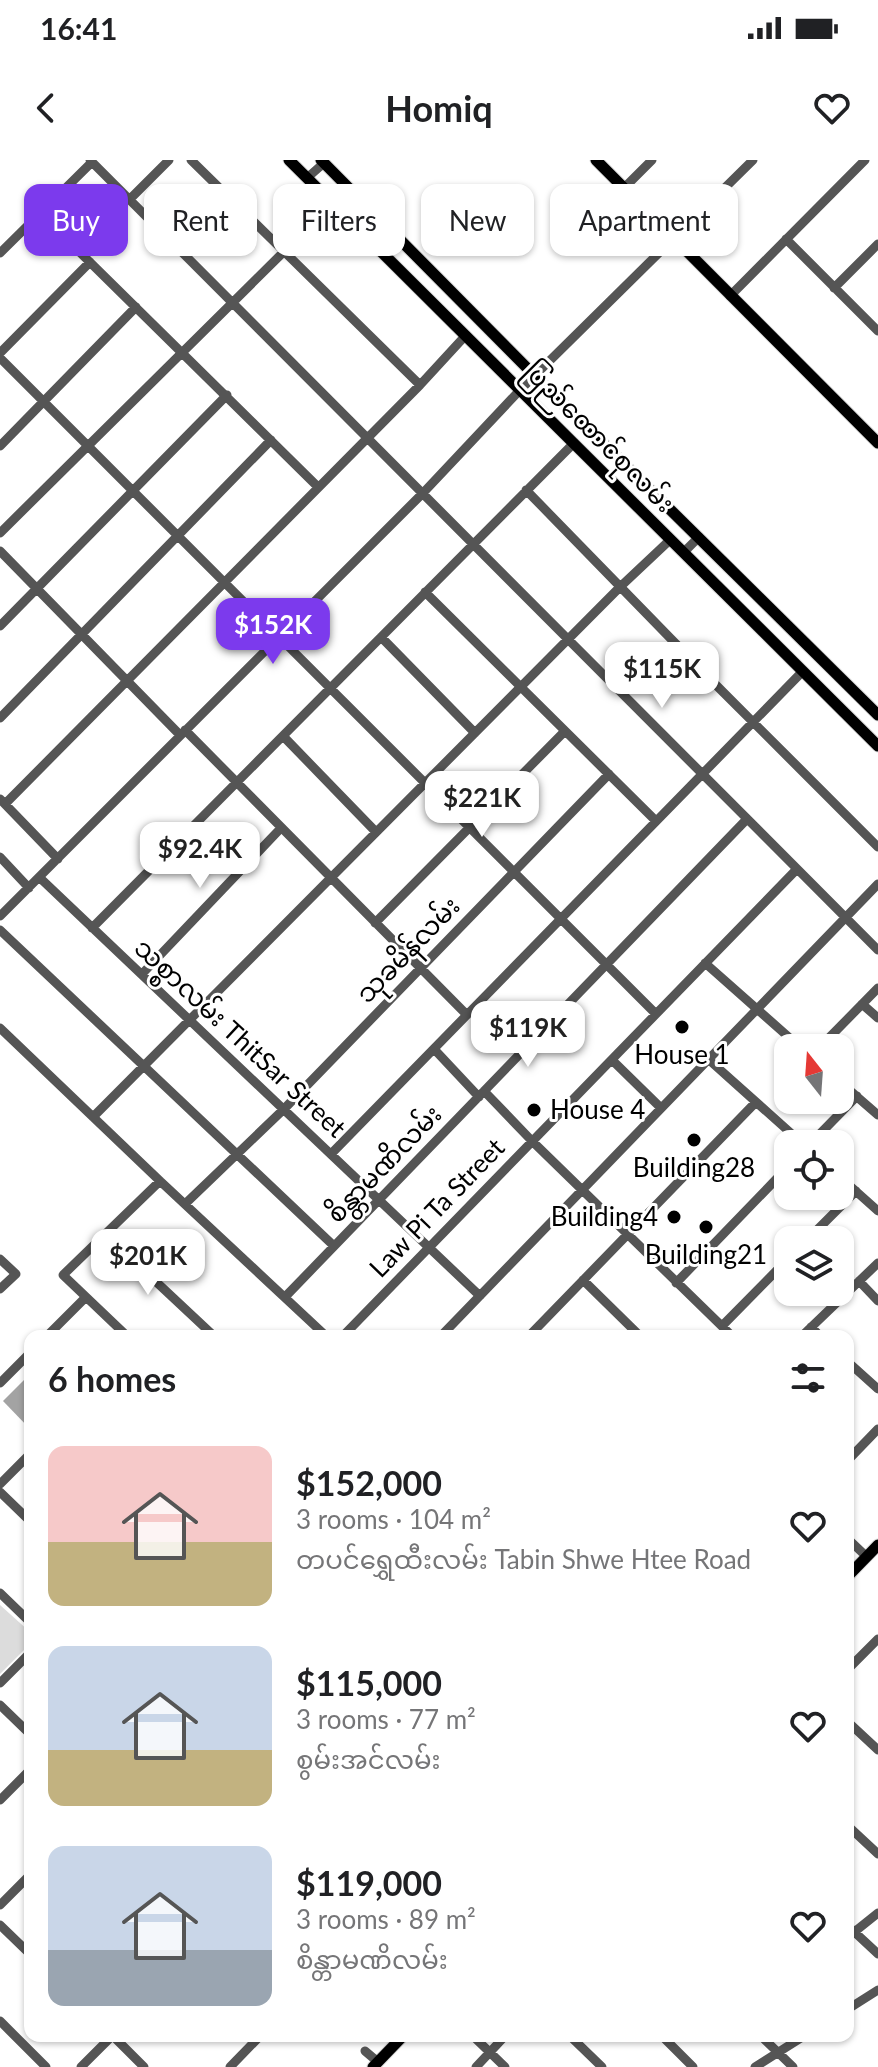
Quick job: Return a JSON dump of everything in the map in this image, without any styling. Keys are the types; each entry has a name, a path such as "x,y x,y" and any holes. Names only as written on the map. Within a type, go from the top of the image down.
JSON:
{"main road":[{"name":"ပြည်ထောင်စုလမ်း","path":"289,160 313,184"},
{"path":"596,160 620,184"},
{"name":"ပြည်ထောင်စုလမ်း","path":"322,161 878,715"},
{"name":"ပြည်ထောင်စုလမ်း","path":"386,256 878,746"},
{"path":"691,256 878,442"},
{"path":"854,1570 877,1547"},
{"path":"375,2064 397,2042"}],"street":[{"path":"130,199 169,160"},
{"path":"191,160 273,241"},
{"path":"628,184 652,160"},
{"path":"729,184 753,160"},
{"path":"730,296 865,160"},
{"path":"68,184 91,161 878,950"},
{"path":"307,178 322,161"},
{"path":"0,253 24,229"},
{"path":"786,239 878,331"},
{"path":"834,288 878,244"},
{"path":"84,256 318,487"},
{"path":"0,533 282,256"},
{"path":"288,256 420,385"},
{"path":"0,916 423,493 520,390 657,256"},
{"path":"90,262 0,355 88,447 656,1014"},
{"path":"0,446 136,307"},
{"path":"58,859 2,801 128,679 466,335"},
{"path":"0,626 227,395"},
{"path":"0,718 271,440"},
{"path":"92,928 574,443"},
{"path":"526,490 878,847"},
{"path":"684,552 699,537"},
{"path":"93,1117 671,539"},
{"path":"0,551 237,782 467,1015"},
{"path":"425,592 656,821"},
{"path":"381,637 475,733"},
{"path":"331,1154 803,671"},
{"path":"375,923 565,731"},
{"path":"283,736 376,832"},
{"name":"သုခမိန်လမ်း","path":"185,1204 284,1109 609,774"},
{"name":"စိန္တာမဏိလမ်း","path":"285,1297 747,819"},
{"path":"142,974 281,828"},
{"path":"0,857 29,888"},
{"name":"Law Pi Ta Street","path":"349,1330 797,869"},
{"name":"သစ္စာလမ်း ThitSar Street","path":"39,877 480,1296"},
{"path":"447,1330 878,884"},
{"path":"0,930 334,1246"},
{"path":"705,963 785,1034"},
{"path":"833,1034 878,988"},
{"path":"862,1004 878,1018"},
{"path":"0,1028 320,1330"},
{"path":"434,1049 726,1330"},
{"path":"708,1059 787,1130"},
{"path":"612,1060 661,1108"},
{"path":"854,1094 878,1115"},
{"path":"824,1130 857,1096"},
{"path":"535,1330 756,1102"},
{"path":"121,1330 63,1275 160,1181"},
{"path":"676,1283 774,1182"},
{"path":"821,1226 856,1191 878,1211"},
{"path":"105,1234 208,1330"},
{"path":"0,1259 16,1274 0,1289"},
{"path":"808,1330 878,1263"},
{"path":"722,1326 774,1273"},
{"path":"583,1280 629,1330"},
{"path":"859,1281 878,1301"},
{"path":"53,1330 86,1297"},
{"path":"811,1327 814,1330"},
{"path":"0,1383 24,1359"},
{"path":"854,1367 878,1389"},
{"path":"854,1450 878,1429"},
{"path":"0,1484 24,1460"},
{"path":"0,1492 24,1515"},
{"path":"854,1545 867,1557"},
{"path":"0,1593 24,1616"},
{"path":"854,1663 878,1639"},
{"path":"0,1683 24,1659"},
{"path":"0,1705 24,1728"},
{"path":"854,1727 876,1745"},
{"path":"0,1800 24,1776"},
{"path":"854,1832 878,1854"},
{"path":"0,1905 24,1881"},
{"path":"854,1929 878,1913"},
{"path":"0,1925 24,1948"},
{"path":"854,1935 878,1954"},
{"path":"854,2005 878,1990"},
{"path":"0,2021 46,2067"},
{"path":"81,2067 106,2042"},
{"path":"118,2042 144,2067"},
{"path":"230,2067 252,2044 250,2042"},
{"path":"479,2042 505,2067"},
{"path":"476,2067 499,2042"},
{"path":"576,2042 602,2067"},
{"path":"668,2042 693,2067"},
{"path":"767,2042 793,2067"},
{"path":"755,2067 794,2042"},
{"path":"365,2051 375,2064"}],"shaded area":[{"path":"24,1380 24,1423 3,1401"},
{"path":"0,1605 24,1627 24,1650 0,1674"}],"place":[{"name":"House 1","path":"682,1027"},
{"name":"House 4","path":"534,1110"},
{"name":"Building28","path":"694,1140"},
{"name":"Building4","path":"674,1217"},
{"name":"Building21","path":"706,1227"}]}
